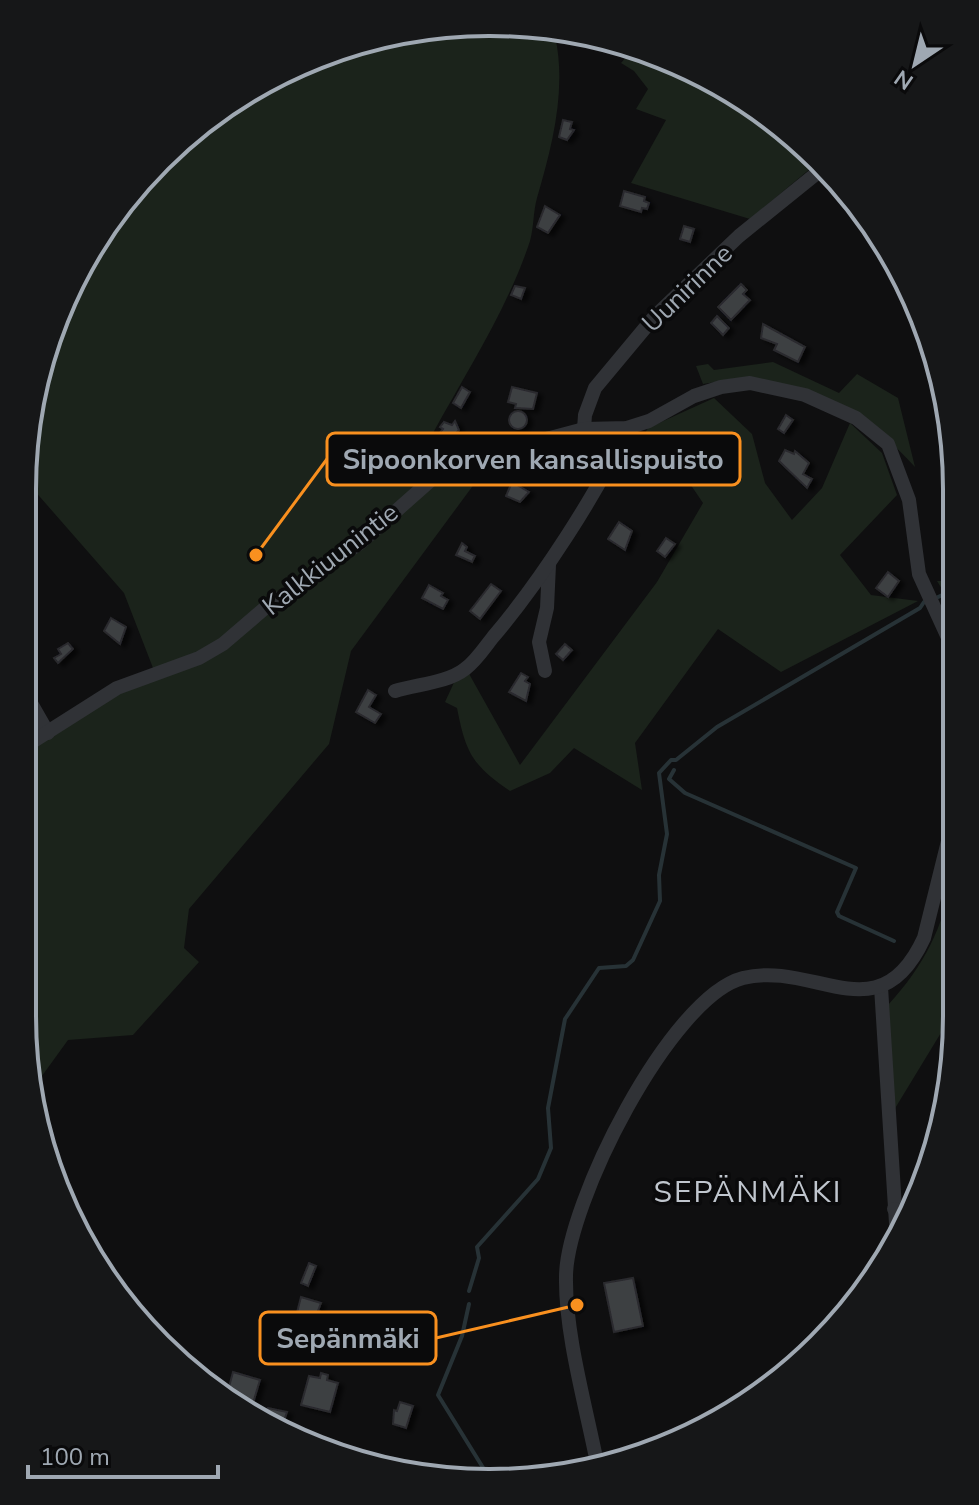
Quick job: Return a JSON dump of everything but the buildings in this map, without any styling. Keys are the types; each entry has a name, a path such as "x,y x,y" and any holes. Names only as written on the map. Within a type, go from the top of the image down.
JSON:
{"street":[{"name":"Uunirinne","path":"584,429 585,415 595,388 655,316 739,236 815,174"},
{"name":"Kalkkiuunintie","path":"36,740 117,688 199,658 223,644 265,608 360,543 440,472 460,462 584,429 627,428 649,421 694,396 721,387 750,383 805,395 856,418 888,444 902,474 909,500 919,574 943,627"},
{"path":"395,691 425,681 449,679 466,669 511,616 553,554 616,453 627,428"},
{"path":"545,671 539,642 547,608 545,586 553,554"},
{"path":"36,712 48,733"},
{"path":"596,1456 566,1275 573,1238 606,1151 636,1092 671,1036 696,1007 720,988 741,979 784,975 837,989 856,991 881,987 907,965 924,938 943,861"},
{"path":"881,987 895,1218"},
{"path":"894,1209 899,1209"}],"shaded area":[{"path":"490,36 556,41 559,97 531,236 510,291 433,433 442,451 565,428 570,436 486,468 351,651 329,744 189,909 184,948 199,962 133,1035 68,1040 41,1078 36,1016 36,736 153,668 124,593 36,490 40,430 51,372 60,344 83,289 130,213 169,169 213,130 263,97 316,71 372,51 430,40"},
{"path":"626,57 635,60 716,97 766,130 810,169 750,219 631,183 666,120 636,109 648,89 634,71 621,63"},
{"path":"773,362 839,393 857,374 898,398 915,467 870,426 820,397 792,387 764,382 703,384 696,366 708,364 714,370"},
{"path":"714,398 752,434 765,483 792,520 822,488 850,423 882,453 897,495 840,555 871,595 918,601 781,672 718,629 635,743 642,790 574,748 550,773 510,791 473,757 457,708 445,702 463,663 520,765 657,582 703,503 661,441 641,440 648,428"},
{"path":"943,915 943,1030 891,1115 888,1005 922,960"}],"waterway":[{"path":"936,598 943,595"},
{"path":"469,1291 479,1258 477,1247 538,1179 551,1148 548,1108 565,1019 599,968 626,966 633,960 660,901 659,875 667,834 659,773 671,760 676,760 717,727 920,608 924,602"},
{"path":"674,770 669,779 685,793 856,868 837,912 839,916 894,941"},
{"path":"469,1304 462,1336 438,1395 484,1469"}],"place":[{"name":"Sipoonkorven kansallispuisto","path":"256,555"},
{"name":"Sepänmäki","path":"577,1305"}],"district":[{"name":"SEPÄNMÄKI","path":"748,1192"}]}
